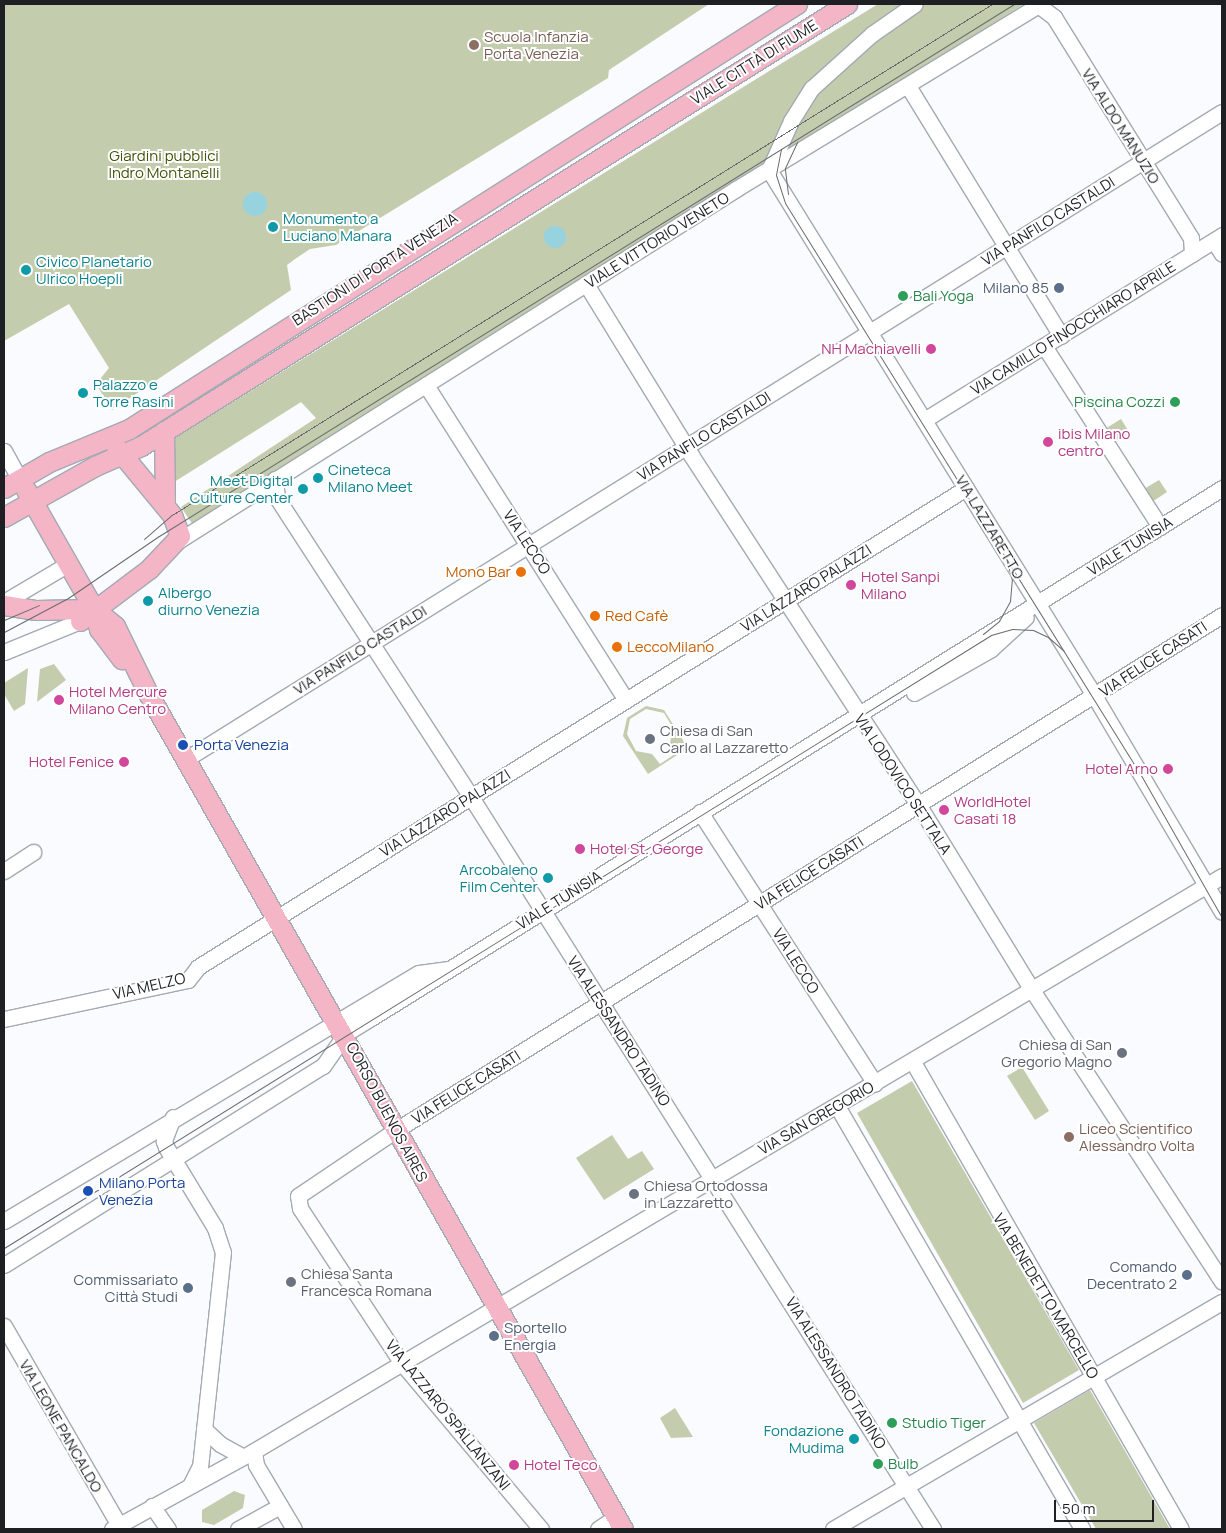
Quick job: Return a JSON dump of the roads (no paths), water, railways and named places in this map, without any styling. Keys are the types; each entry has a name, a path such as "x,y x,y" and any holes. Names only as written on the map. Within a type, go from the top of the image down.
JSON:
{"main road":[{"name":"VIALE CITTÀ DI FIUME","path":"646,98 797,4"},
{"name":"VIALE CITTÀ DI FIUME","path":"660,120 847,4"},
{"name":"BASTIONI DI PORTA VENEZIA","path":"12,483 129,428 646,98"},
{"name":"BASTIONI DI PORTA VENEZIA","path":"4,517 95,466 125,455 660,120"},
{"path":"164,431 165,505"},
{"path":"4,603 87,615 178,541 179,528 165,505 125,455 104,440"},
{"path":"12,483 32,501 68,564 87,615"},
{"name":"CORSO BUENOS AIRES","path":"87,615 149,695"},
{"name":"CORSO BUENOS AIRES","path":"87,615 115,626 149,695 342,1029 494,1307 619,1523"}],"street":[{"path":"769,170 791,121 812,88 872,34 915,4"},
{"name":"VIALE VITTORIO VENETO","path":"178,541 586,284 1039,4"},
{"name":"VIA ALDO MANUZIO","path":"1039,4 1054,17 1191,238 1192,254"},
{"path":"908,86 1061,336"},
{"name":"VIA PANFILO CASTALDI","path":"186,759 1222,112"},
{"name":"VIA LAZZARETTO","path":"769,170 1094,696 1208,885 1222,912"},
{"path":"1218,238 1222,254"},
{"name":"VIA CAMILLO FINOCCHIARO APRILE","path":"924,420 1218,238"},
{"name":"VIA LODOVICO SETTALA","path":"586,284 686,447 858,715 918,804 1032,990 1222,1282"},
{"path":"1044,346 1160,527"},
{"name":"VIA LECCO","path":"426,385 626,700"},
{"path":"4,451 12,483"},
{"name":"VIA ALESSANDRO TADINO","path":"275,479 277,498 471,797 541,911 908,1486 933,1529"},
{"name":"VIA LAZZARO PALAZZI","path":"277,917 966,488"},
{"name":"VIALE TUNISIA","path":"4,1221 173,1117 231,1089 449,969 726,796 858,715 885,701 1222,488"},
{"path":"4,603 68,564"},
{"path":"4,652 87,615"},
{"name":"VIA FELICE CASATI","path":"298,1196 396,1130 1222,615"},
{"name":"VIA LECCO","path":"700,812 874,1084"},
{"path":"4,871 33,852"},
{"name":"VIA SAN GREGORIO","path":"116,1527 248,1454 494,1307 913,1062 1222,876"},
{"name":"VIA MELZO","path":"4,1019 188,980 198,966 277,917"},
{"path":"4,1266 174,1162 323,1066 342,1029"},
{"name":"VIA BENEDETTO MARCELLO","path":"913,1062 1181,1529"},
{"path":"837,1106 1082,1529"},
{"path":"173,1117 164,1141 174,1162 215,1228 223,1263 200,1466 191,1484"},
{"name":"VIA LAZZARO SPALLANZANI","path":"298,1196 300,1208 401,1362 541,1529"},
{"path":"833,1529 1222,1302"},
{"name":"VIA LEONE PANCALDO","path":"4,1326 116,1527"},
{"path":"204,1430 220,1444 248,1454 294,1529"},
{"path":"152,1506 168,1529"},
{"path":"238,1529 280,1506"},
{"path":"598,1529 619,1523"}],"water":[{"path":"255,192 263,196 267,204 263,212 255,216 247,212 243,204 247,196"},
{"path":"555,226 563,229 566,237 563,245 555,248 547,245 544,237 547,229"}],"tram line":[{"path":"144,539 172,515 992,4"},
{"path":"4,632 68,598 159,536 1014,4"},
{"path":"788,194 785,168 797,142"},
{"path":"781,149 776,175 785,203 1142,777 1222,918"},
{"path":"983,634 999,621 1010,601 1012,580 1006,558"},
{"path":"4,620 39,605"},
{"path":"4,1248 991,635 1012,629 1033,630 1048,637 1064,651"}],"place":[{"name":"Scuola Infanzia Porta Venezia","path":"474,45"},
{"name":"Monumento a Luciano Manara","path":"273,227"},
{"name":"Civico Planetario Ulrico Hoepli","path":"26,270"},
{"name":"Milano 85","path":"1059,288"},
{"name":"Bali Yoga","path":"903,296"},
{"name":"NH Machiavelli","path":"931,349"},
{"name":"Palazzo e Torre Rasini","path":"83,393"},
{"name":"Piscina Cozzi","path":"1175,402"},
{"name":"ibis Milano centro","path":"1048,442"},
{"name":"Cineteca Milano Meet","path":"318,478"},
{"name":"Meet Digital Culture Center","path":"303,489"},
{"name":"Mono Bar","path":"521,572"},
{"name":"Hotel Sanpi Milano","path":"851,585"},
{"name":"Albergo diurno Venezia","path":"148,601"},
{"name":"Red Cafè","path":"595,616"},
{"name":"LeccoMilano","path":"617,647"},
{"name":"Hotel Mercure Milano Centro","path":"59,700"},
{"name":"Chiesa di San Carlo al Lazzaretto","path":"650,739"},
{"name":"Porta Venezia","path":"183,745"},
{"name":"Hotel Fenice","path":"124,762"},
{"name":"Hotel Arno","path":"1168,769"},
{"name":"WorldHotel Casati 18","path":"944,810"},
{"name":"Hotel St. George","path":"580,849"},
{"name":"Arcobaleno Film Center","path":"548,878"},
{"name":"Chiesa di San Gregorio Magno","path":"1122,1053"},
{"name":"Liceo Scientifico Alessandro Volta","path":"1069,1137"},
{"name":"Milano Porta Venezia","path":"88,1191"},
{"name":"Chiesa Ortodossa in Lazzaretto","path":"634,1194"},
{"name":"Comando Decentrato 2","path":"1187,1275"},
{"name":"Chiesa Santa Francesca Romana","path":"291,1282"},
{"name":"Commissariato Città Studi","path":"188,1288"},
{"name":"Sportello Energia","path":"494,1336"},
{"name":"Studio Tiger","path":"892,1423"},
{"name":"Fondazione Mudima","path":"854,1439"},
{"name":"Bulb","path":"878,1464"},
{"name":"Hotel Teco","path":"514,1465"}],"park label":[{"name":"Giardini pubblici Indro Montanelli","path":"164,164"}]}
